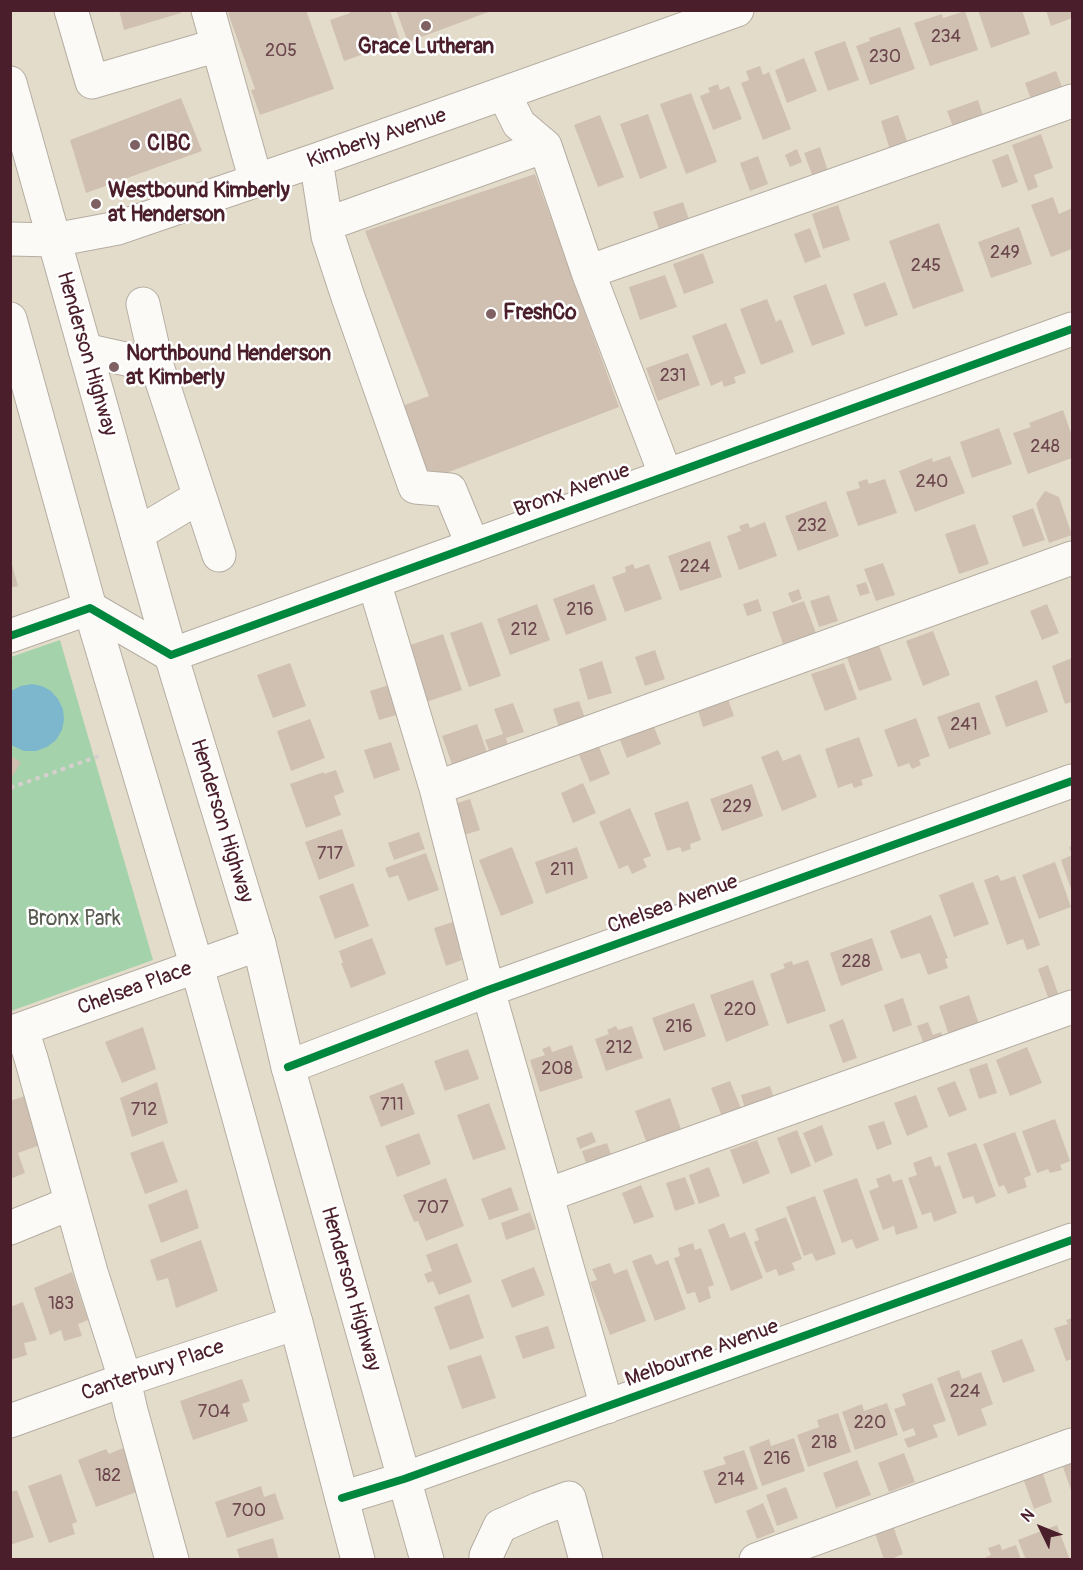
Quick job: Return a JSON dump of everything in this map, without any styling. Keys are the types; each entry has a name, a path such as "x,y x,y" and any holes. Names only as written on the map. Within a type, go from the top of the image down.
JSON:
{"street":[{"path":"71,10 92,82 218,45"},
{"path":"208,10 256,181"},
{"name":"Kimberly Avenue","path":"10,239 54,240 118,228 504,94 737,10"},
{"name":"Henderson Highway","path":"10,83 136,534 259,944 288,1067 427,1560"},
{"path":"504,94 519,124 545,146 588,272 666,476"},
{"path":"588,272 1072,101"},
{"path":"327,224 545,146"},
{"path":"316,160 328,236 415,488 450,490 473,546"},
{"path":"143,304 157,366 219,555"},
{"path":"10,319 90,608 197,967 296,1323 358,1560"},
{"name":"Bronx Avenue","path":"171,655 1072,329"},
{"path":"85,350 157,366"},
{"path":"136,534 199,497"},
{"path":"436,788 1072,558"},
{"path":"374,582 436,788 488,990 608,1407"},
{"path":"10,636 90,608 171,655"},
{"name":"Chelsea Avenue","path":"288,1067 488,990 1072,781"},
{"name":"Chelsea Place","path":"16,1032 259,944"},
{"path":"547,1195 1072,1007"},
{"path":"16,1032 32,1058 71,1203 121,1366 130,1411 172,1560"},
{"path":"10,1228 71,1203"},
{"name":"Melbourne Avenue","path":"342,1498 404,1479 608,1407 1072,1240"},
{"name":"Canterbury Place","path":"10,1421 124,1380 296,1323"},
{"path":"756,1560 1072,1445"},
{"path":"487,1560 486,1556 500,1526 569,1498 586,1560"}],"path":[{"path":"10,788 109,753"}],"green space":[{"name":"Bronx Park","path":"60,640 153,960 11,1011 11,657"}],"water":[{"path":"32,684 51,691 63,709 64,720 62,730 56,740 47,747 36,751 24,751 11,745 11,691"}],"building":[{"path":"119,10 180,10 181,13 124,30"},
{"path":"236,10 306,10 334,89 260,115 251,90 255,89 228,13"},
{"path":"349,10 390,10 400,41 344,61 330,20 350,13"},
{"name":"Grace Lutheran","path":"396,10 491,10 491,11 408,42"},
{"path":"978,10 1022,10 1030,34 991,48"},
{"path":"1046,10 1072,10 1072,18 1051,26"},
{"path":"965,11 978,50 930,66 914,23 942,14 943,18"},
{"path":"900,27 915,69 870,85 856,46 870,41 869,38"},
{"path":"845,41 859,80 828,91 814,52"},
{"path":"804,58 817,91 787,103 775,70"},
{"path":"760,66 763,75 769,72 791,129 763,140 741,83 749,80 746,71"},
{"path":"1056,71 1065,95 1034,107 1025,83"},
{"path":"718,84 720,90 729,86 742,119 713,130 700,96 710,92 708,88"},
{"path":"691,93 717,162 686,174 660,104"},
{"name":"CIBC","path":"181,98 202,151 86,193 70,140"},
{"path":"978,100 985,121 955,132 947,111"},
{"path":"648,114 667,168 640,179 620,124"},
{"path":"600,115 624,177 598,187 574,125"},
{"path":"898,115 908,144 890,150 881,121"},
{"path":"1041,134 1053,168 1034,175 1038,187 1028,191 1012,145"},
{"path":"820,147 829,174 814,180 804,153"},
{"path":"797,149 802,162 790,167 785,155"},
{"path":"1008,154 1018,182 1002,188 992,160"},
{"path":"758,156 768,184 750,191 740,163"},
{"name":"FreshCo","path":"535,174 619,407 428,480 402,406 429,396 365,231"},
{"path":"1053,197 1059,214 1072,208 1072,249 1051,257 1031,205"},
{"path":"683,202 692,228 662,238 653,212"},
{"path":"838,205 850,240 823,249 812,214"},
{"path":"939,223 964,291 913,309 889,241"},
{"path":"1019,227 1032,264 991,278 978,242"},
{"path":"810,228 821,257 805,263 794,234"},
{"path":"703,253 714,283 684,294 673,264"},
{"path":"665,275 677,307 640,320 629,287"},
{"path":"885,282 898,315 865,327 853,294"},
{"path":"826,284 845,334 812,346 793,296"},
{"path":"767,299 776,322 781,319 794,352 761,365 740,309"},
{"path":"726,323 746,373 734,377 736,383 724,387 722,381 711,386 692,336"},
{"path":"688,353 700,385 658,401 646,368"},
{"path":"1063,410 1072,436 1072,458 1028,474 1013,433 1031,427 1029,423"},
{"path":"999,428 1012,464 972,478 960,442"},
{"path":"950,456 965,493 915,512 899,471 932,458 933,462"},
{"path":"867,479 869,484 885,479 897,513 858,526 846,492 860,488 858,482"},
{"path":"1045,491 1059,497 1072,535 1049,543 1036,504"},
{"path":"826,501 839,536 798,551 785,516"},
{"path":"1033,508 1045,540 1023,547 1012,516"},
{"path":"765,522 777,556 739,570 727,536 741,531 739,526 748,523 750,528"},
{"path":"975,524 989,564 959,574 945,534"},
{"path":"710,541 722,577 680,591 668,556"},
{"path":"10,562 18,586 10,588"},
{"path":"883,563 895,595 876,601 864,569"},
{"path":"633,564 635,569 649,564 662,599 625,612 612,577 626,572 625,567"},
{"path":"866,582 870,593 860,596 856,585"},
{"path":"594,584 607,620 566,635 553,599"},
{"path":"799,589 802,599 792,603 788,593"},
{"path":"829,595 838,621 819,627 810,601"},
{"path":"758,599 762,611 747,616 743,604"},
{"path":"804,601 816,633 783,644 772,612"},
{"path":"537,604 550,640 510,655 497,619"},
{"path":"1047,604 1059,633 1042,640 1030,611"},
{"path":"482,622 501,676 469,687 450,633"},
{"path":"933,631 950,675 923,686 906,641"},
{"path":"443,634 462,690 426,702 407,646"},
{"path":"878,643 892,680 859,691 846,655"},
{"path":"655,650 665,679 645,686 635,657"},
{"path":"1072,658 1072,702 1065,704 1052,666"},
{"path":"602,661 612,693 588,700 579,669"},
{"path":"290,663 306,706 273,718 257,675"},
{"path":"844,663 857,699 825,711 811,674"},
{"path":"1037,680 1048,712 1006,727 995,696"},
{"path":"392,684 400,714 379,720 370,691"},
{"path":"727,696 734,716 703,727 697,707"},
{"path":"579,701 585,718 559,727 553,709"},
{"path":"979,702 991,734 949,749 937,717"},
{"path":"513,703 524,732 506,738 509,748 491,755 485,740 503,734 494,709"},
{"path":"916,718 930,756 919,760 921,765 912,769 909,763 898,767 884,730"},
{"path":"310,719 325,758 291,771 277,731"},
{"path":"652,722 661,744 627,758 618,735"},
{"path":"477,724 489,758 454,770 442,736"},
{"path":"859,737 873,776 861,780 863,785 854,788 852,783 838,788 825,749"},
{"path":"391,742 400,770 374,779 364,750"},
{"path":"598,744 610,774 590,782 578,752"},
{"path":"778,750 783,761 800,754 817,797 782,811 761,757"},
{"path":"10,756 21,762 10,780"},
{"path":"336,770 344,792 334,796 341,815 306,828 290,784"},
{"path":"583,783 596,813 573,823 561,793"},
{"path":"752,784 763,816 722,831 710,799"},
{"path":"470,799 480,830 461,836 451,805"},
{"path":"688,801 701,840 690,844 691,849 682,852 680,847 667,851 654,813"},
{"path":"630,808 651,856 643,859 647,867 632,874 628,865 619,869 599,822"},
{"path":"342,829 355,866 319,880 305,842"},
{"path":"419,832 425,849 394,860 388,843"},
{"path":"512,847 534,903 501,916 479,860"},
{"path":"577,847 588,878 546,894 535,862"},
{"path":"426,853 439,890 408,901 398,875 389,878 385,868"},
{"path":"1072,855 1072,892 1061,860"},
{"path":"1055,862 1071,907 1039,919 1022,875"},
{"path":"998,875 1001,881 1015,876 1040,945 1027,950 1023,939 1007,945 984,880"},
{"path":"973,882 989,924 954,937 939,895"},
{"path":"353,883 369,926 335,939 319,896"},
{"path":"931,915 948,958 945,959 948,968 928,975 920,953 901,959 890,931"},
{"path":"456,921 466,953 460,955 462,960 446,966 434,928"},
{"path":"372,938 386,974 351,988 339,951"},
{"path":"872,938 883,970 841,986 830,953"},
{"path":"808,960 826,1011 787,1024 770,974 785,968 783,964 792,961 793,965"},
{"path":"1048,965 1060,999 1050,1003 1038,969"},
{"path":"753,980 769,1025 726,1042 710,995"},
{"path":"969,995 980,1027 950,1038 939,1006"},
{"path":"903,998 912,1025 893,1032 884,1005"},
{"path":"694,1003 706,1036 664,1051 652,1018"},
{"path":"843,1019 857,1058 843,1063 829,1025"},
{"path":"928,1022 933,1035 941,1032 945,1043 926,1050 917,1026"},
{"path":"616,1026 618,1030 632,1026 643,1058 606,1071 595,1039 609,1034 607,1030"},
{"path":"143,1027 156,1069 122,1083 105,1042"},
{"path":"572,1045 583,1078 540,1092 530,1060 545,1055 542,1049 550,1046 552,1052"},
{"path":"1027,1047 1042,1083 1010,1096 996,1060"},
{"path":"468,1049 479,1079 445,1091 434,1061"},
{"path":"987,1063 997,1093 979,1099 969,1069"},
{"path":"730,1081 742,1111 723,1119 711,1088"},
{"path":"955,1081 967,1110 949,1117 937,1088"},
{"path":"157,1082 168,1123 132,1137 120,1098"},
{"path":"403,1083 415,1114 381,1127 369,1096"},
{"path":"770,1086 776,1105 747,1115 741,1095"},
{"path":"916,1095 928,1127 907,1136 894,1103"},
{"path":"25,1096 43,1144 18,1153 25,1173 10,1179 10,1101"},
{"path":"670,1098 682,1132 647,1144 635,1111"},
{"path":"489,1103 506,1149 473,1160 457,1115"},
{"path":"1055,1119 1070,1161 1060,1165 1062,1170 1050,1173 1048,1169 1037,1173 1022,1131"},
{"path":"884,1121 892,1144 877,1150 868,1126"},
{"path":"822,1125 833,1155 815,1163 803,1133"},
{"path":"797,1130 811,1166 791,1174 777,1138"},
{"path":"592,1132 596,1142 580,1149 576,1138"},
{"path":"1015,1132 1031,1175 1024,1178 1027,1187 1008,1194 1004,1185 999,1187 983,1144"},
{"path":"419,1133 431,1164 397,1177 385,1146"},
{"path":"757,1140 770,1173 743,1184 730,1150"},
{"path":"163,1141 178,1182 145,1194 130,1153"},
{"path":"607,1143 613,1160 588,1169 582,1151"},
{"path":"976,1143 996,1196 976,1204 973,1196 963,1199 947,1153"},
{"path":"931,1156 935,1167 940,1165 957,1213 934,1222 931,1212 922,1215 908,1178 917,1175 913,1163"},
{"path":"709,1167 720,1196 699,1204 689,1175"},
{"path":"890,1174 893,1182 902,1179 918,1228 896,1235 894,1226 883,1230 869,1191 879,1187 876,1179"},
{"path":"685,1177 695,1204 675,1211 666,1183"},
{"path":"446,1178 464,1226 426,1241 418,1221 414,1222 403,1195"},
{"path":"857,1178 879,1240 856,1249 852,1239 842,1243 823,1190"},
{"path":"641,1185 654,1217 634,1224 622,1193"},
{"path":"511,1187 519,1210 489,1220 481,1199"},
{"path":"187,1189 199,1228 161,1243 148,1205"},
{"path":"815,1196 836,1254 816,1261 812,1253 804,1256 786,1207"},
{"path":"530,1212 536,1229 506,1240 501,1223"},
{"path":"786,1217 802,1259 792,1263 795,1270 779,1276 776,1269 766,1273 754,1242 759,1240 755,1229"},
{"path":"724,1223 730,1238 745,1232 763,1278 731,1291 708,1230"},
{"path":"201,1240 218,1291 176,1308 168,1278 157,1281 150,1260"},
{"path":"457,1243 472,1282 439,1295 433,1281 428,1283 424,1274 432,1271 426,1255"},
{"path":"693,1243 695,1250 701,1248 714,1285 708,1287 711,1298 699,1303 695,1292 687,1294 674,1258 680,1256 678,1248"},
{"path":"651,1254 656,1265 668,1260 686,1309 655,1321 632,1261"},
{"path":"610,1263 614,1274 627,1269 646,1321 610,1335 590,1282 597,1280 592,1269"},
{"path":"534,1267 545,1295 512,1308 501,1280"},
{"path":"72,1272 88,1320 78,1324 82,1336 64,1341 61,1330 50,1335 34,1288"},
{"path":"469,1294 484,1338 450,1350 434,1307"},
{"path":"23,1302 37,1340 24,1343 27,1355 10,1360 10,1307"},
{"path":"1072,1318 1072,1359 1066,1361 1054,1328 1068,1324 1066,1320"},
{"path":"548,1326 555,1348 523,1359 515,1336"},
{"path":"1022,1339 1035,1371 1003,1383 991,1351"},
{"path":"481,1355 496,1398 462,1409 447,1366"},
{"path":"959,1370 962,1379 981,1372 993,1404 981,1409 987,1425 958,1436 937,1378"},
{"path":"242,1379 250,1401 242,1404 248,1421 193,1440 180,1401"},
{"path":"932,1383 946,1421 933,1425 938,1437 908,1448 904,1439 916,1435 913,1428 903,1432 894,1409 906,1405 902,1394"},
{"path":"887,1403 898,1435 855,1450 842,1412 862,1404 864,1411"},
{"path":"838,1413 851,1452 808,1467 797,1435 819,1427 817,1420"},
{"path":"794,1438 805,1471 762,1486 749,1447 769,1439 771,1446"},
{"path":"123,1448 139,1491 96,1507 78,1460 106,1449 109,1454"},
{"path":"744,1450 758,1489 715,1504 703,1471 726,1464 723,1457"},
{"path":"904,1453 915,1482 889,1492 878,1463"},
{"path":"857,1460 871,1495 836,1508 823,1473"},
{"path":"1072,1463 1072,1493 1063,1467"},
{"path":"1042,1471 1052,1502 1034,1509 1023,1478"},
{"path":"61,1474 77,1522 72,1524 75,1534 49,1543 28,1486"},
{"path":"261,1486 264,1497 275,1493 284,1519 227,1538 215,1502"},
{"path":"786,1487 798,1518 777,1526 766,1495"},
{"path":"17,1490 34,1537 10,1545 10,1492"},
{"path":"763,1503 775,1532 757,1539 746,1511"},
{"path":"892,1523 903,1554 884,1560 874,1530"},
{"path":"1057,1525 1070,1560 1026,1560 1018,1540"},
{"path":"273,1538 279,1560 240,1560 237,1549"},
{"path":"1000,1544 1002,1550 1016,1545 1021,1560 980,1560 991,1555 988,1548"}],"cycle path":[{"path":"10,636 90,608 171,655 1072,329"},
{"path":"288,1067 488,990 1072,781"},
{"path":"342,1498 404,1479 1072,1240"}],"place":[{"name":"Grace Lutheran","path":"426,26"},
{"name":"CIBC","path":"135,145"},
{"name":"Westbound Kimberly at Henderson","path":"96,204"},
{"name":"FreshCo","path":"491,314"},
{"name":"Northbound Henderson at Kimberly","path":"114,367"}]}
